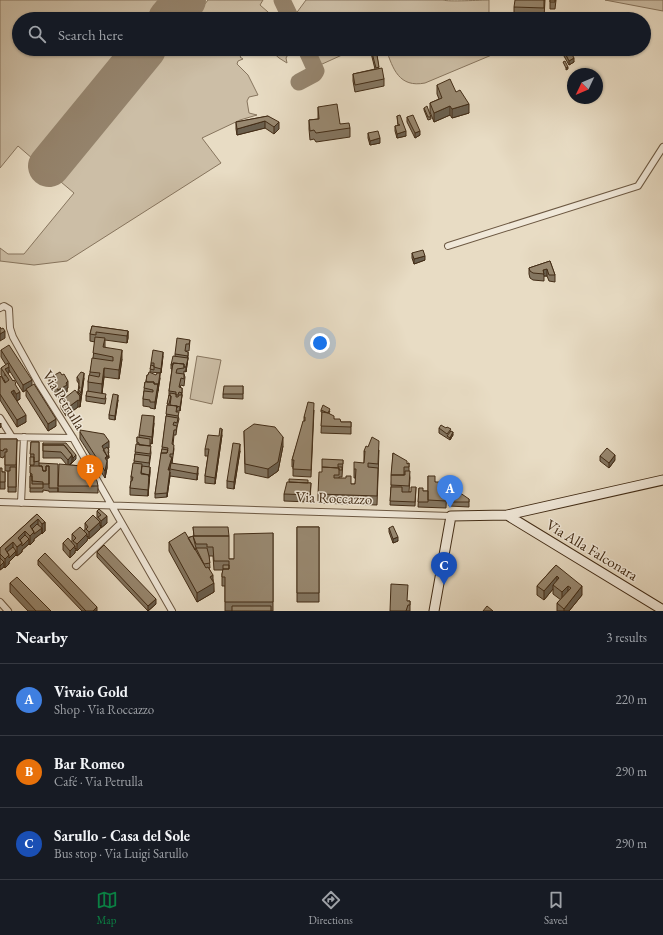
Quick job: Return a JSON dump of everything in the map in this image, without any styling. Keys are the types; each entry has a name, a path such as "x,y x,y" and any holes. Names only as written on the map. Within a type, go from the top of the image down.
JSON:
{"street":[{"path":"448,246 638,186 663,147"},
{"name":"Via Petrulla","path":"2,307 9,309 10,328 13,337 38,384 73,438 172,611"},
{"path":"0,418 12,437"},
{"path":"0,437 73,438"},
{"path":"22,503 24,437"},
{"name":"Via Roccazzo","path":"0,502 451,516 507,515 663,480"},
{"name":"Via Alla Falconara","path":"507,515 663,610"},
{"path":"434,611 451,516"},
{"path":"76,566 121,523"},
{"path":"0,602 8,611"}],"shaded area":[{"path":"0,0 162,0 153,12 12,12 12,56 116,56 33,159 18,146 0,168"},
{"path":"208,0 263,0 260,5 268,12 199,12"},
{"path":"306,0 489,0 489,12 297,12"},
{"path":"605,0 663,0 663,11"},
{"path":"162,56 241,56 243,59 238,61 237,64 248,75 258,95 249,97 247,101 249,113 257,115 240,120 202,138 221,163 67,261 34,265 0,261 0,248 8,254 24,254 74,193 61,182"},
{"path":"277,56 287,56 287,63"},
{"path":"316,56 340,56 320,65"},
{"path":"388,56 489,56 425,83 416,84 403,80 398,75"},
{"path":"197,356 221,360 212,404 190,399"}],"building":[{"path":"515,0 544,0 544,8 514,7"},
{"path":"373,56 377,56 379,67 376,68"},
{"path":"566,56 573,56 574,58 569,61"},
{"path":"565,61 568,67 566,68 563,62"},
{"path":"382,68 384,79 355,85 353,74"},
{"path":"450,79 456,92 460,90 469,104 452,109 450,106 434,113 430,103 442,98 437,85"},
{"path":"337,104 340,124 349,123 350,128 316,133 314,130 310,131 309,120 319,119 318,107"},
{"path":"427,106 431,117 428,117 424,108"},
{"path":"400,115 406,131 397,134 395,126 400,125 398,124 397,116"},
{"path":"413,115 420,131 415,133 407,117"},
{"path":"268,116 279,122 274,127 265,121 237,129 236,122"},
{"path":"378,131 380,138 370,141 368,133"},
{"path":"423,250 425,256 414,259 412,253"},
{"path":"550,261 555,275 549,275 547,269 543,270 544,274 533,273 530,271 529,268"},
{"path":"92,326 128,331 127,336 96,332 96,335 90,334"},
{"path":"0,327 5,331 0,334"},
{"path":"95,337 105,338 103,347 122,350 119,370 104,368 102,384 88,382 89,375 99,377 100,373 90,372 92,358 113,361 113,357 93,353"},
{"path":"177,338 190,340 189,344 186,344 185,351 188,352 188,356 175,354"},
{"path":"9,345 32,380 23,385 1,350"},
{"path":"153,350 163,352 161,369 154,367 154,363 151,363"},
{"path":"173,356 188,358 186,367 184,367 184,364 173,363 173,365 171,365"},
{"path":"8,363 9,367 5,369 16,383 15,384 20,392 16,394 14,390 11,392 26,415 17,420 0,394 0,377 1,376 5,383 9,380 1,368"},
{"path":"173,363 184,364 184,368 177,369 176,373 184,374 184,379 181,378 179,387 182,388 182,393 179,392 178,395 176,395 176,392 169,391"},
{"path":"151,365 154,366 154,370 150,369"},
{"path":"60,372 62,375 64,374 68,381 66,383 67,385 58,390 49,378"},
{"path":"81,372 84,373 81,393 78,389 80,388 77,377"},
{"path":"149,372 156,375 157,373 160,373 158,387 158,384 154,384 154,382 146,381"},
{"path":"145,382 154,382 154,384 158,384 155,402 150,402 150,400 143,399 144,391 153,392 153,390 144,388"},
{"path":"34,384 56,419 48,424 26,389"},
{"path":"224,386 243,386 243,394 223,394"},
{"path":"75,390 80,396 80,401 78,400 66,409 61,401"},
{"path":"87,391 106,394 105,399 86,396"},
{"path":"170,393 176,394 176,397 182,395 180,407 170,405"},
{"path":"113,394 118,395 115,416 109,415"},
{"path":"169,395 171,396 169,404 167,404"},
{"path":"308,402 314,403 311,470 293,469 294,460 292,460 303,421 305,421 304,417"},
{"path":"167,405 177,406 176,412 179,412 178,416 166,414"},
{"path":"323,405 330,409 328,413 321,410"},
{"path":"322,412 334,416 334,419 340,419 341,422 351,422 351,427 321,426"},
{"path":"142,415 154,416 152,437 139,435"},
{"path":"166,416 178,418 177,423 174,422 173,425 177,426 176,430 174,430 172,444 174,445 173,454 170,454 170,457 172,457 168,470 170,470 167,493 155,494 161,453 167,453 168,448 162,447"},
{"path":"254,424 275,427 283,437 278,462 268,469 245,464 244,431"},
{"path":"441,425 451,429 447,434 439,428"},
{"path":"220,428 222,429 215,478 205,476 209,449 205,449 208,435 219,436"},
{"path":"80,430 104,434 109,441 102,446 107,456 105,458 107,461 105,471 80,432"},
{"path":"451,431 453,432 450,438 447,436"},
{"path":"137,437 150,439 150,446 139,445 137,442"},
{"path":"372,437 379,441 378,464 368,463 368,467 378,468 377,496 318,494 319,472 322,472 322,467 339,468 339,475 334,475 334,478 346,478 346,476 351,476 351,484 355,484 356,469 354,469 354,462 364,463 364,451 366,446 368,447"},
{"path":"0,439 17,439 16,465 5,465 5,452 7,452 7,449 4,449 3,451 0,450"},
{"path":"31,442 39,442 39,461 34,462 34,454 30,454"},
{"path":"43,443 66,443 76,455 73,458 64,445 43,445"},
{"path":"233,443 240,444 234,482 227,481"},
{"path":"136,444 151,446 150,454 135,452"},
{"path":"43,445 64,445 72,455 68,460 61,452 43,451"},
{"path":"107,447 109,450 109,456 107,456 103,450"},
{"path":"607,448 615,455 609,463 600,456"},
{"path":"162,449 168,450 167,453 161,453"},
{"path":"393,453 407,461 407,464 409,463 409,467 404,467 404,475 391,475"},
{"path":"135,454 150,456 149,463 134,461"},
{"path":"30,457 34,457 34,465 30,465"},
{"path":"322,459 343,460 343,464 338,464 338,467 342,467 342,470 339,470 339,468 322,467"},
{"path":"39,463 58,464 58,488 49,488 49,466 46,466 46,471 43,471 42,466 39,466"},
{"path":"81,463 86,463 97,481 98,486 58,486 59,464 82,466"},
{"path":"133,463 142,464 141,473 149,475 148,490 130,488 133,477 131,477"},
{"path":"171,463 198,467 197,474 170,469"},
{"path":"30,466 42,466 43,471 46,471 46,466 49,466 49,484 32,481"},
{"path":"142,466 150,467 149,477 149,475 141,474"},
{"path":"10,467 16,467 16,487 8,487 8,471 10,471"},
{"path":"0,468 2,468 2,472 5,472 5,482 0,482"},
{"path":"405,471 410,471 409,486 391,485 391,475 405,475"},
{"path":"30,476 32,476 32,484 43,484 43,488 30,488"},
{"path":"428,476 435,476 435,482 441,482 441,485 447,485 446,501 428,500"},
{"path":"289,479 308,480 308,483 289,482"},
{"path":"287,482 311,483 310,495 284,494"},
{"path":"391,487 402,487 402,492 411,492 411,487 416,487 415,502 390,501"},
{"path":"419,488 423,488 423,491 428,491 428,502 418,502"},
{"path":"453,488 469,499 469,502 449,502"},
{"path":"99,509 107,516 101,521 98,517 101,515 97,511"},
{"path":"37,514 45,522 42,524 38,519 30,526 34,532 30,536 25,531 18,538 22,543 17,547 13,542 5,549 9,555 5,559 0,554 0,548"},
{"path":"93,515 100,522 89,532 86,529 88,527 85,523"},
{"path":"37,524 42,528 34,534 32,529"},
{"path":"393,526 398,537 393,539 389,528"},
{"path":"80,527 87,534 77,544 73,541 76,538 72,534"},
{"path":"193,527 228,527 229,536 194,536"},
{"path":"297,527 319,527 319,593 297,593"},
{"path":"185,532 206,568 208,567 213,575 210,577 214,583 197,593 169,542"},
{"path":"273,533 273,602 225,602 225,577 222,577 222,574 223,569 229,569 229,561 214,561 213,547 207,547 207,544 196,544 193,536 229,536 229,559 234,559 234,534"},
{"path":"25,535 29,539 22,546 20,540"},
{"path":"193,536 196,548 195,550 188,538"},
{"path":"68,538 75,546 70,551 63,543"},
{"path":"104,545 156,599 148,606 97,552"},
{"path":"13,547 16,551 9,558 7,552"},
{"path":"196,548 207,548 210,563 204,564"},
{"path":"45,553 97,607 93,611 86,611 38,560"},
{"path":"0,558 4,562 0,566"},
{"path":"223,565 229,565 229,569 223,569"},
{"path":"556,565 582,586 564,609 557,603 571,588 568,586 562,592 553,585 559,578 557,576 544,591 537,586"},
{"path":"17,577 51,611 36,611 10,583"},
{"path":"391,584 408,585 407,601 410,601 410,605 408,605 406,611 390,611"},
{"path":"232,606 271,606 271,611 232,611"},
{"path":"487,606 493,611 483,611"}],"taxiway":[{"path":"282,0 288,12"},
{"path":"299,82 314,74 316,71 309,56"}],"runway":[{"path":"175,12 185,0"},
{"path":"49,166 139,56"}],"place":[{"name":"Bar Romeo","path":"90,488"},
{"name":"Vivaio Gold","path":"450,508"},
{"name":"Sarullo - Casa del Sole","path":"444,585"}]}
